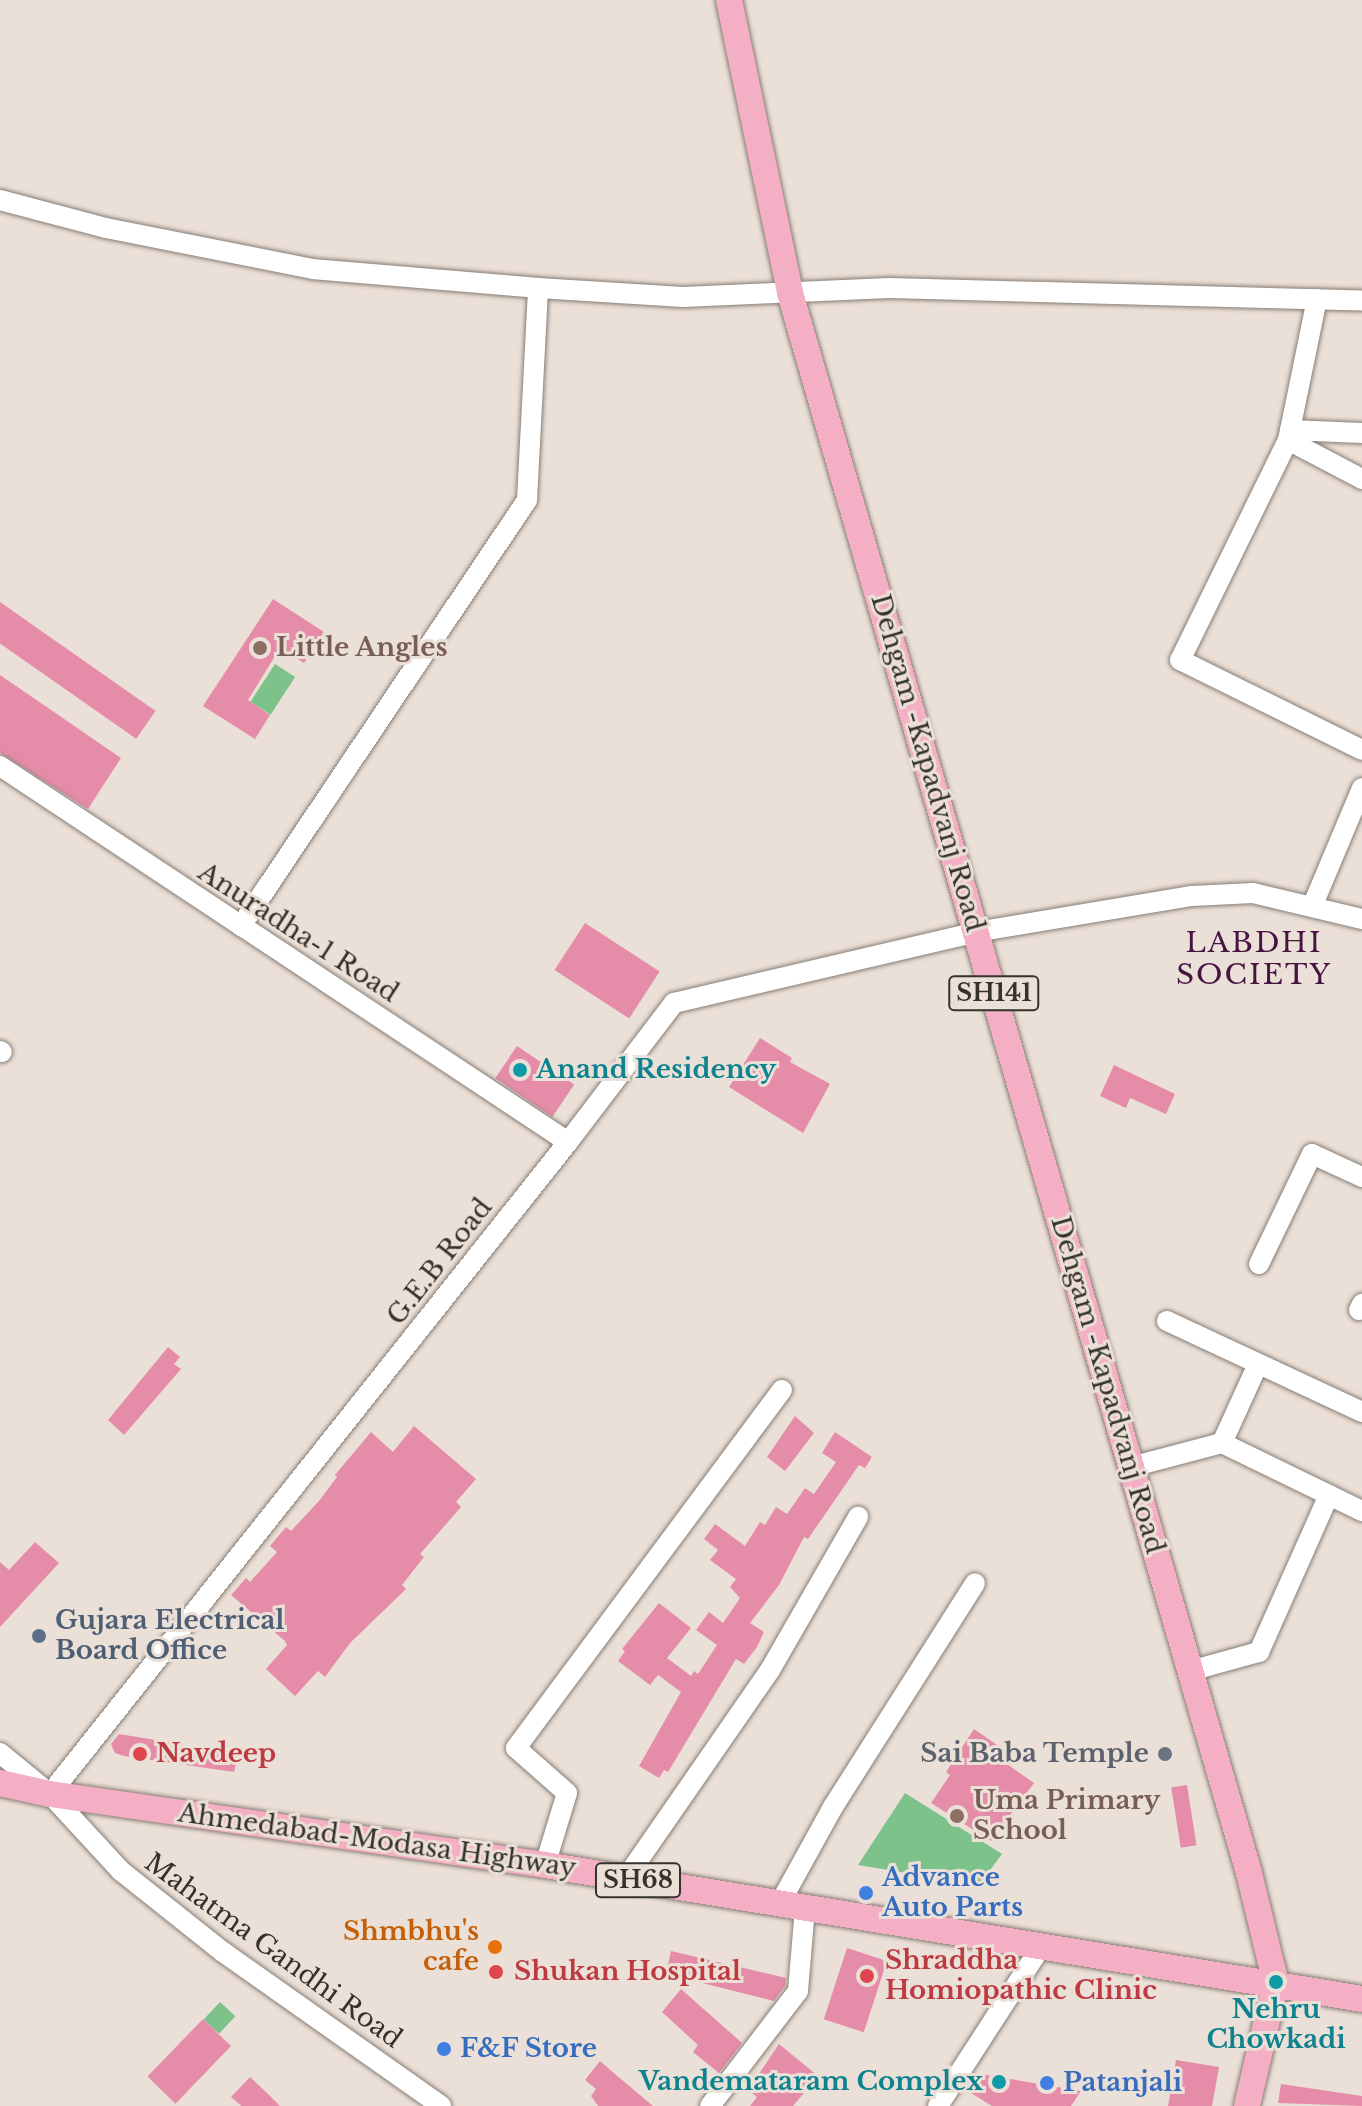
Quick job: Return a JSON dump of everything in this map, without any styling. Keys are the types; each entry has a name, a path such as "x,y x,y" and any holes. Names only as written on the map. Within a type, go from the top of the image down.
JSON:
{"main road":[{"name":"Dehgam -Kapadvanj Road","path":"729,0 790,293 1190,1671 1274,1975"},
{"name":"Ahmedabad-Modasa Highway","path":"0,1783 50,1794 545,1865 1042,1945 1274,1975"},
{"name":"SH68","path":"1274,1975 1362,1981"},
{"name":"SH68","path":"1274,1975 1362,1999"},
{"path":"1247,2106 1274,1975"}],"street":[{"path":"0,200 106,228 313,269 538,288 683,297 889,288 1362,300"},
{"path":"241,926 527,500 538,288"},
{"path":"1317,299 1289,435 1180,660 1362,750"},
{"path":"1289,435 1362,433"},
{"path":"1289,435 1362,479"},
{"name":"Anuradha-1 Road","path":"0,766 568,1142"},
{"path":"1312,907 1362,788"},
{"name":"G.E.B Road","path":"50,1794 568,1142 674,1003 976,932 1192,896 1253,893 1362,919"},
{"path":"1259,1264 1312,1154 1362,1177"},
{"path":"1167,1321 1362,1412"},
{"path":"1222,1443 1258,1364"},
{"path":"545,1865 567,1793 516,1748 782,1390"},
{"path":"1131,1467 1222,1443 1362,1511"},
{"path":"1190,1671 1259,1652 1329,1495"},
{"path":"626,1878 770,1670 858,1517"},
{"path":"710,2106 798,1991 793,1905 833,1807 975,1583"},
{"name":"Mahatma Gandhi Road","path":"0,1753 50,1794 121,1871 223,1952 441,2106"},
{"path":"938,2106 1042,1945"}],"green space":[{"path":"275,664 295,677 271,715 250,702"},
{"path":"905,1793 1002,1854 979,1885 858,1865"},
{"path":"220,2002 235,2016 219,2034 204,2020"}],"building":[{"path":"273,599 324,632 304,663 280,648 248,700 270,715 255,739 203,706"},
{"path":"0,602 156,711 136,739 0,644"},
{"path":"0,675 121,758 88,809 0,753"},
{"path":"585,923 660,971 629,1018 555,970"},
{"path":"760,1038 792,1058 790,1062 830,1084 803,1133 729,1087"},
{"path":"517,1046 574,1085 552,1117 495,1078"},
{"path":"1114,1065 1175,1094 1166,1114 1130,1098 1126,1108 1100,1096"},
{"path":"168,1347 180,1357 174,1364 181,1369 124,1435 108,1420"},
{"path":"795,1416 814,1433 785,1471 767,1457"},
{"path":"414,1426 476,1479 456,1502 461,1507 420,1554 424,1557 402,1585 406,1589 350,1643 325,1677 318,1671 295,1696 266,1669 287,1645 285,1641 231,1595 246,1578 250,1582 277,1552 270,1546 286,1527 291,1531 319,1501 337,1477 335,1475 371,1432 393,1452"},
{"path":"835,1432 872,1457 865,1468 859,1465 808,1539 804,1537 779,1585 750,1623 764,1632 757,1647 744,1664 736,1659 668,1772 664,1770 659,1778 639,1766 681,1692 658,1675 650,1685 618,1661 625,1651 622,1649 659,1603 691,1628 667,1658 691,1676 694,1671 698,1674 717,1645 696,1630 709,1612 723,1623 740,1598 730,1587 736,1579 710,1560 718,1550 704,1539 715,1524 745,1546 760,1522 765,1525 776,1507 787,1514 805,1488 814,1494 836,1462 822,1453"},
{"path":"35,1542 59,1563 0,1627 0,1562 9,1570"},
{"path":"974,1729 1000,1747 994,1755 1034,1783 991,1841 931,1803 950,1775 946,1772"},
{"path":"119,1734 238,1756 234,1772 124,1756 115,1753 111,1744"},
{"path":"1187,1785 1197,1845 1181,1848 1171,1788"},
{"path":"847,1948 887,1961 864,2032 824,2019"},
{"path":"671,1951 786,1978 785,1986 774,2001 666,1974"},
{"path":"681,1989 742,2043 719,2073 693,2052 698,2045 662,2012"},
{"path":"203,2019 231,2046 175,2104 147,2077"},
{"path":"779,2044 818,2076 793,2106 750,2106 757,2097 748,2090"},
{"path":"1176,2060 1219,2067 1212,2106 1168,2106"},
{"path":"600,2061 653,2106 598,2106 591,2096 596,2089 585,2080"},
{"name":"Vandemataram Complex","path":"975,2073 1081,2091 1071,2106 992,2106 966,2090"},
{"path":"250,2077 280,2106 241,2106 231,2097"},
{"path":"1281,2084 1362,2096 1362,2106 1278,2103"}],"place":[{"name":"Little Angles","path":"260,648"},
{"name":"Anand Residency","path":"520,1070"},
{"name":"Gujara Electrical Board Office","path":"39,1636"},
{"name":"Navdeep","path":"140,1754"},
{"name":"Sai Baba Temple","path":"1165,1754"},
{"name":"Uma Primary School","path":"957,1816"},
{"name":"Advance Auto Parts","path":"866,1893"},
{"name":"Shmbhu's cafe","path":"495,1947"},
{"name":"Shukan Hospital","path":"496,1972"},
{"name":"Shraddha Homiopathic Clinic","path":"867,1976"},
{"name":"Nehru Chowkadi","path":"1276,1982"},
{"name":"F&F Store","path":"444,2049"},
{"name":"Vandemataram Complex","path":"999,2082"},
{"name":"Patanjali","path":"1047,2083"}],"district":[{"name":"LABDHI SOCIETY","path":"1254,959"}]}
